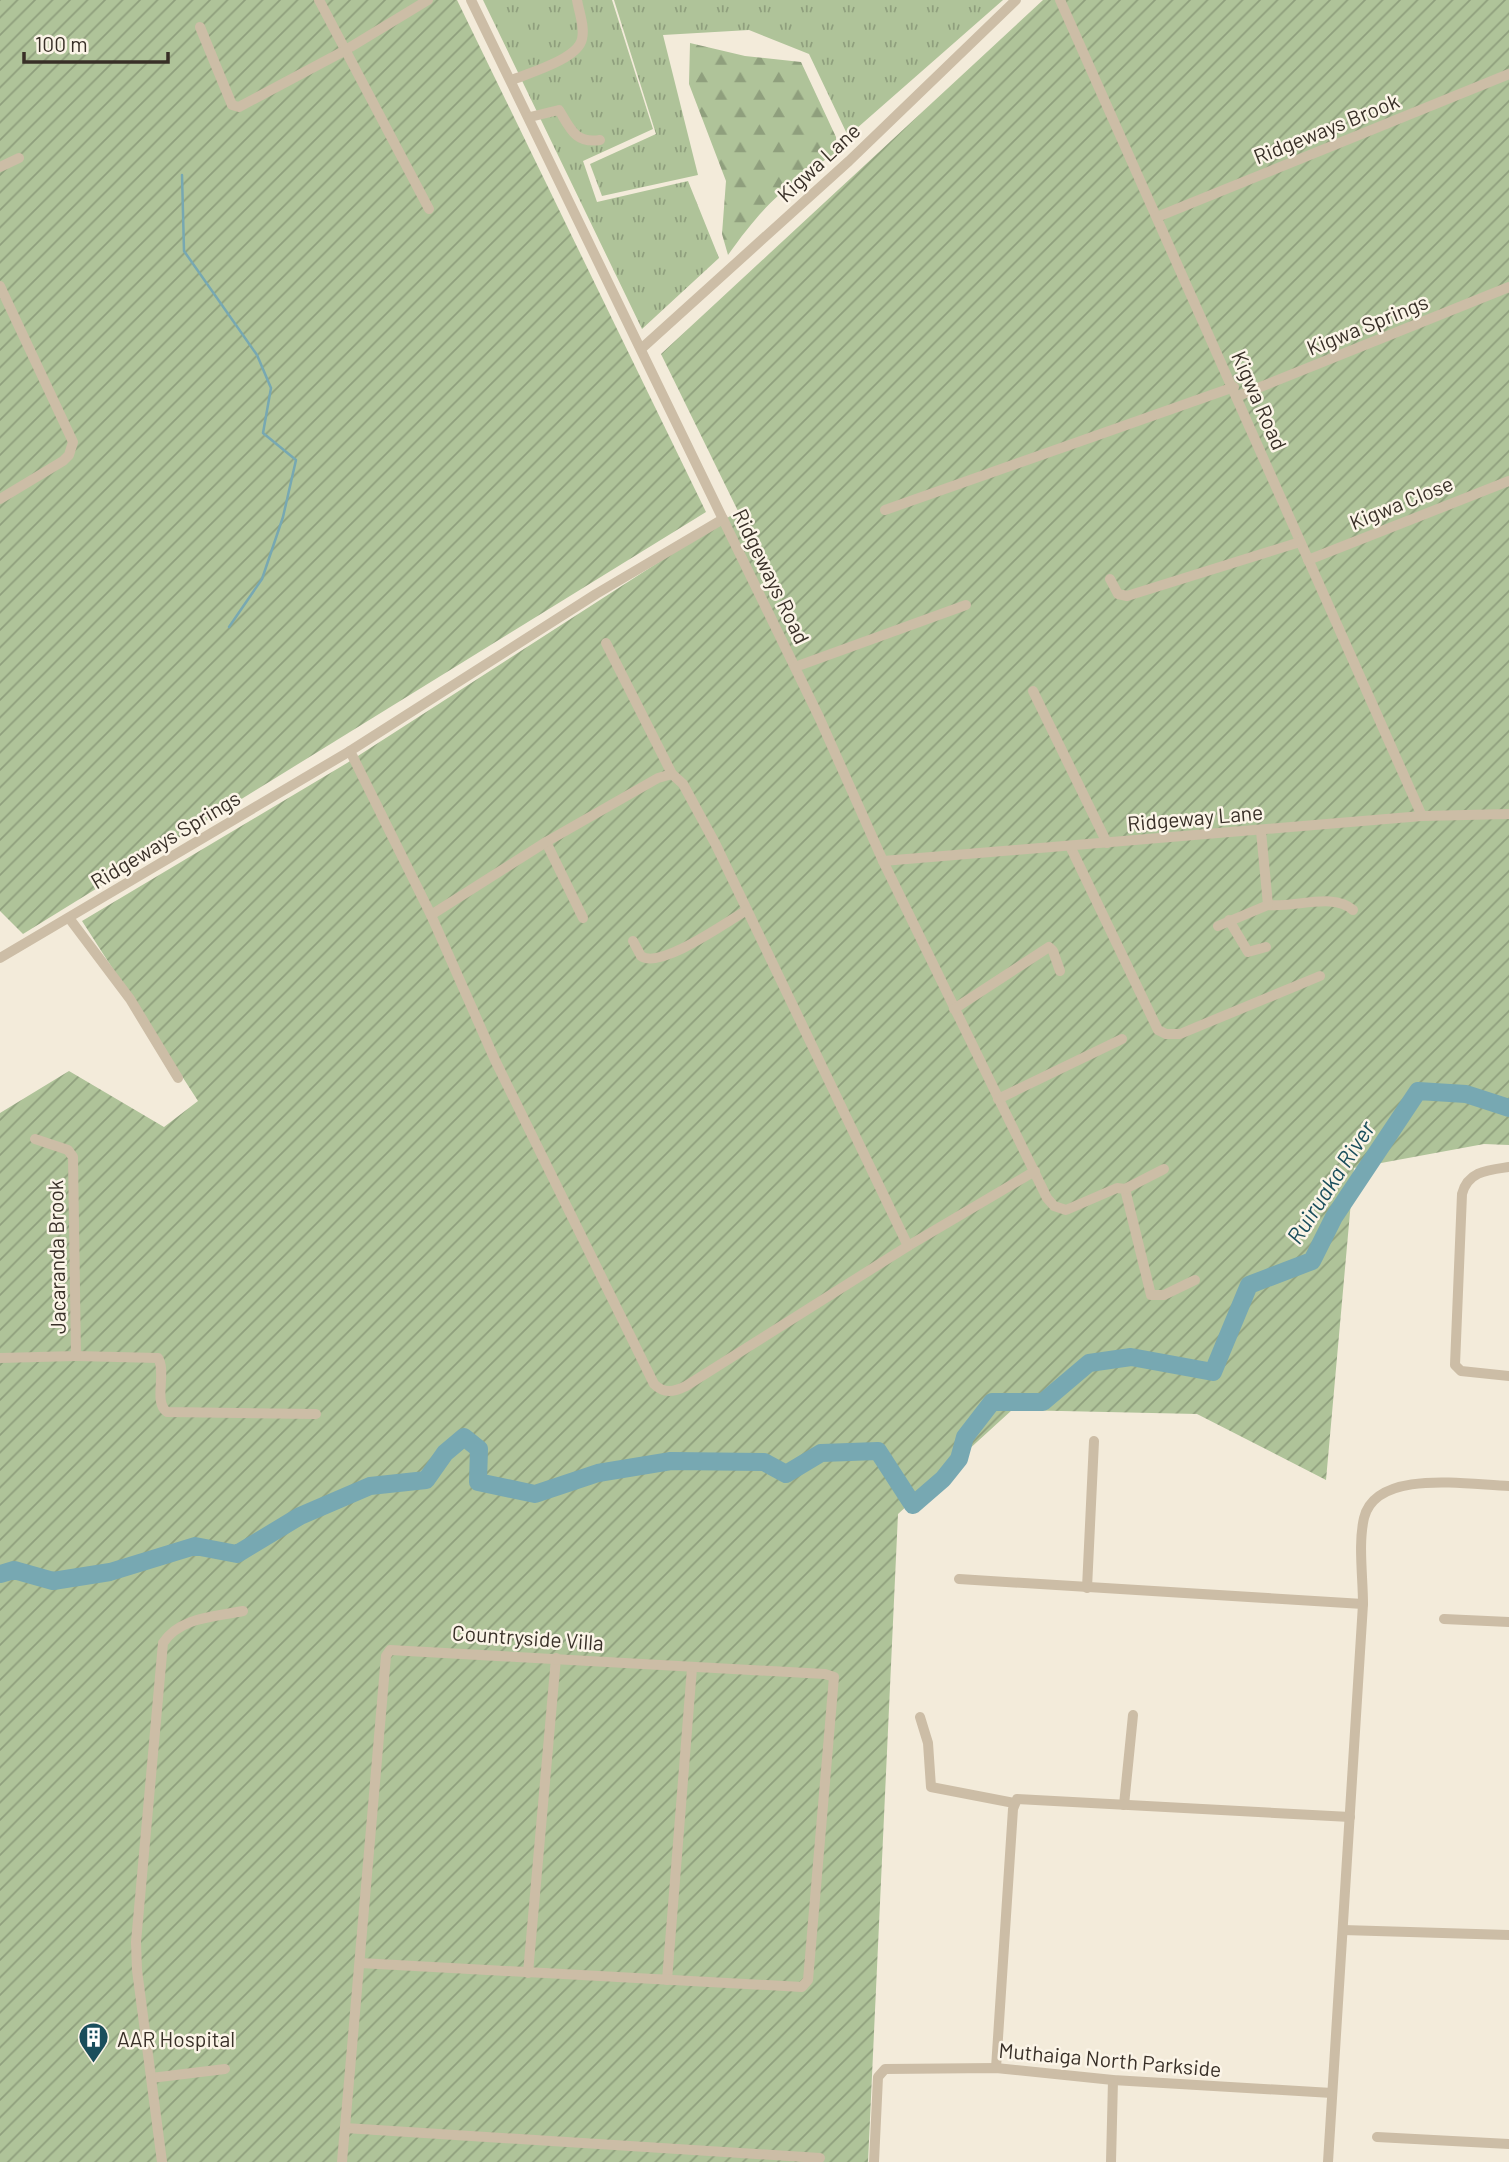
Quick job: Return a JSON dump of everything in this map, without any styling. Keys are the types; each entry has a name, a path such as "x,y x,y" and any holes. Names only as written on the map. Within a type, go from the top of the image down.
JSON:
{"street":[{"path":"319,0 429,209"},
{"path":"200,27 232,105 239,107 344,51 428,0"},
{"name":"Ridgeways Road","path":"471,0 795,667 883,861 1047,1198 1054,1206 1066,1210 1118,1188 1125,1189"},
{"path":"512,80 562,60 578,47 582,40 577,0"},
{"name":"Kigwa Lane","path":"641,349 849,161 1017,0"},
{"name":"Kigwa Road","path":"1060,0 1422,816"},
{"name":"Ridgeways Brook","path":"1157,217 1350,141 1509,74"},
{"path":"530,117 559,110 573,135 580,139 600,140"},
{"path":"0,167 19,158"},
{"path":"0,286 73,442 63,461 0,499"},
{"name":"Kigwa Springs","path":"885,510 1236,392 1509,287"},
{"name":"Kigwa Close","path":"1308,560 1509,481"},
{"name":"Ridgeways Springs","path":"0,958 350,751 596,594 723,519"},
{"path":"1110,579 1118,594 1127,596 1300,542"},
{"path":"795,667 966,605"},
{"path":"606,643 672,774 683,784 747,910 908,1246"},
{"path":"1033,691 1107,843"},
{"path":"350,751 431,915 495,1060 658,1387 669,1392 686,1386 908,1246 1035,1171"},
{"path":"431,915 546,842 658,778 672,774"},
{"name":"Ridgeway Lane","path":"883,861 1422,816 1509,814"},
{"path":"1261,831 1268,905"},
{"path":"546,842 583,918"},
{"path":"1070,846 1158,1030 1166,1034 1180,1034 1320,976"},
{"path":"1218,926 1268,905 1288,907 1335,901 1353,910"},
{"path":"633,941 641,956 655,960 670,955 747,910"},
{"path":"69,918 130,999 178,1078"},
{"path":"1229,920 1248,952 1266,947"},
{"path":"954,1009 1049,947 1054,951 1060,971"},
{"path":"998,1099 1122,1038"},
{"name":"Jacaranda Brook","path":"35,1139 68,1150 73,1157 76,1356"},
{"path":"1509,1167 1477,1174 1465,1181 1462,1194 1455,1365 1461,1371 1471,1374 1509,1376"},
{"path":"1164,1169 1125,1189 1151,1295 1164,1295 1195,1280"},
{"name":"Jacaranda Brook","path":"0,1358 158,1358 162,1365 162,1405 167,1412 316,1414"},
{"path":"1087,1588 1094,1441"},
{"path":"1328,2162 1363,1604 1363,1520 1367,1508 1378,1494 1398,1485 1509,1486"},
{"path":"958,1579 1363,1604"},
{"path":"162,2162 137,1970 136,1942 163,1643 172,1631 182,1624 243,1611"},
{"path":"1444,1619 1509,1622"},
{"name":"Countryside Villa","path":"342,2162 386,1657 390,1650 825,1674 834,1677 831,1739 805,1986 799,1988 667,1980"},
{"path":"528,1973 556,1658"},
{"path":"360,1963 667,1980 692,1668"},
{"path":"1124,1805 1133,1715"},
{"path":"920,1717 928,1743 931,1787 1016,1801 1350,1816"},
{"path":"996,2068 1016,1801"},
{"path":"1343,1930 1509,1935"},
{"name":"Muthaiga North Parkside","path":"874,2162 878,2077 886,2069 996,2068 1114,2080 1332,2093"},
{"path":"151,2078 225,2069"},
{"path":"1111,2162 1114,2080"},
{"path":"345,2129 820,2158"},
{"path":"1377,2137 1509,2144"}],"green space":[{"path":"0,0 457,0 706,512 23,934 0,911"},
{"path":"483,0 612,0 653,129 583,161 597,202 688,181 719,258 642,329"},
{"path":"614,0 1003,0 848,136 809,54 749,30 663,35 698,175 602,196 590,164 656,134"},
{"path":"1043,0 1509,0 1509,1145 1484,1144 1354,1168 1326,1480 1197,1414 1012,1410 898,1514 868,2162 0,2162 0,1113 69,1071 164,1127 198,1101 82,921 347,763 738,511 661,354"},
{"path":"690,43 745,56 801,62 836,137 836,153 803,175 776,198 752,223 728,255 722,234 726,181 689,84"}],"waterway":[{"path":"182,175 184,251 257,355 271,388 263,433 296,460 283,517 262,579 229,627"},
{"name":"Ruiruaka River","path":"0,1574 14,1570 53,1581 110,1572 195,1546 237,1554 300,1516 370,1486 426,1480 445,1453 464,1437 479,1449 478,1482 535,1494 598,1473 671,1461 764,1462 786,1474 821,1453 878,1451 913,1505 943,1479 959,1459 965,1437 992,1402 1043,1402 1089,1363 1131,1357 1213,1372 1249,1285 1312,1261 1334,1217 1418,1091 1466,1094 1509,1108"}],"place":[{"name":"AAR Hospital","path":"94,2065"}]}
